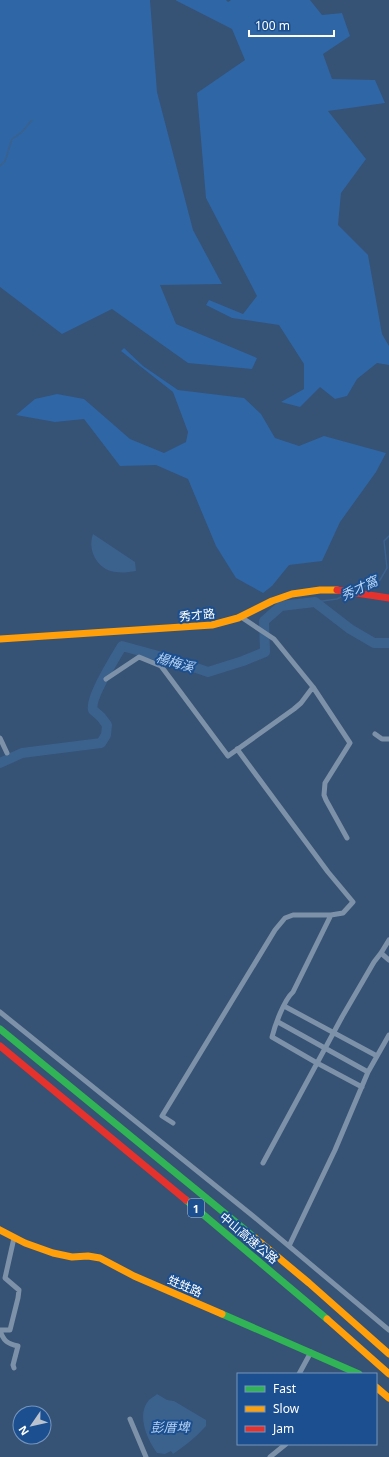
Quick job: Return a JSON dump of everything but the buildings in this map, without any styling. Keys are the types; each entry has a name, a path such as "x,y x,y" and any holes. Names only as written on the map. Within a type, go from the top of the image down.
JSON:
{"main road":[{"name":"秀才路","path":"0,639 212,625 241,617 277,599 320,589 337,589 389,598"},
{"name":"中山高速公路","path":"0,1029 292,1269 389,1354"},
{"name":"中山高速公路","path":"0,1046 225,1232 338,1328 389,1374"},
{"name":"甡甡路","path":"0,1230 14,1238 58,1254 74,1257 91,1256 122,1268 134,1276 357,1373"},
{"path":"377,1388 389,1398"}],"street":[{"path":"241,617 274,640 313,687 350,743 325,783 324,795 348,838"},
{"path":"106,680 139,657 161,666 228,756 297,706 313,687"},
{"path":"375,734 382,739 389,739"},
{"path":"1,741 7,753"},
{"path":"173,1123 162,1116 275,930 285,918 293,915 331,915 343,913 353,902 328,872 237,749"},
{"path":"331,915 294,992 290,995 284,1006 278,1022 275,1025 272,1037 362,1087"},
{"path":"263,1163 294,1103 374,962 389,940"},
{"path":"381,953 389,960"},
{"path":"284,1006 377,1056"},
{"path":"0,1012 389,1330"},
{"path":"278,1022 368,1072"},
{"path":"288,1246 335,1150 368,1072 389,1036"},
{"path":"14,1238 5,1278 19,1290 18,1298 10,1330 0,1330 2,1336 8,1344 18,1346 13,1365 14,1368"},
{"path":"300,1373 311,1352"},
{"path":"130,1419 146,1457"},
{"path":"270,1457 285,1445"}],"shaded area":[{"path":"0,0 150,0 157,92 193,230 222,284 160,285 176,324 257,358 252,369 188,363 112,309 62,334 0,287"},
{"path":"175,0 226,0 228,2 231,0 310,0 322,15 342,13 350,36 323,54 332,79 375,80 385,103 328,111 366,159 341,193 338,225 368,255 382,334 389,346 389,365 377,363 357,379 347,396 335,399 320,387 300,407 281,402 304,389 304,364 279,325 232,318 206,305 209,300 243,314 257,296 206,198 197,93 245,60 232,29"},
{"path":"124,348 143,366 178,390 244,398 261,414 275,438 299,446 324,436 386,453 376,472 340,522 322,561 289,565 272,586 263,593 236,578 216,546 188,479 156,465 120,466 84,419 55,422 16,415 35,399 57,394 84,399 130,439 164,453 186,442 188,432 173,392 121,351"}],"water":[{"path":"93,534 135,562 136,571 113,572 103,567 95,558 91,546"},
{"name":"彭厝埤","path":"157,1394 167,1400 174,1401 206,1420 206,1426 173,1454 171,1451 165,1454 157,1453 144,1427 143,1413 145,1406 149,1400"}],"waterway":[{"path":"0,166 5,161 12,139 22,132 32,120"},
{"name":"秀才窩","path":"358,589 380,580 387,568 384,541 389,536"},
{"name":"秀才窩","path":"315,602 337,599 347,594"},
{"name":"楊梅溪","path":"0,763 22,753 101,743 106,735 107,725 93,710 93,705 103,678 122,646 173,660 208,672 243,661 265,652 264,621 281,606 315,602 350,629 374,643 389,643"}],"traffic: fast":[{"path":"0,1029 255,1238"},
{"path":"186,1200 327,1319"},
{"path":"222,1314 357,1373"}],"traffic: slow":[{"path":"0,639 212,625 238,618 272,601 292,594 320,590 337,590"},
{"path":"0,1230 25,1243 53,1253 72,1257 88,1256 100,1258 134,1276 222,1314"},
{"path":"255,1238 309,1283 389,1354"},
{"path":"327,1319 389,1374"},
{"path":"377,1388 389,1398"}],"traffic: jam":[{"path":"337,590 389,598"},
{"path":"0,1046 186,1200"}]}
